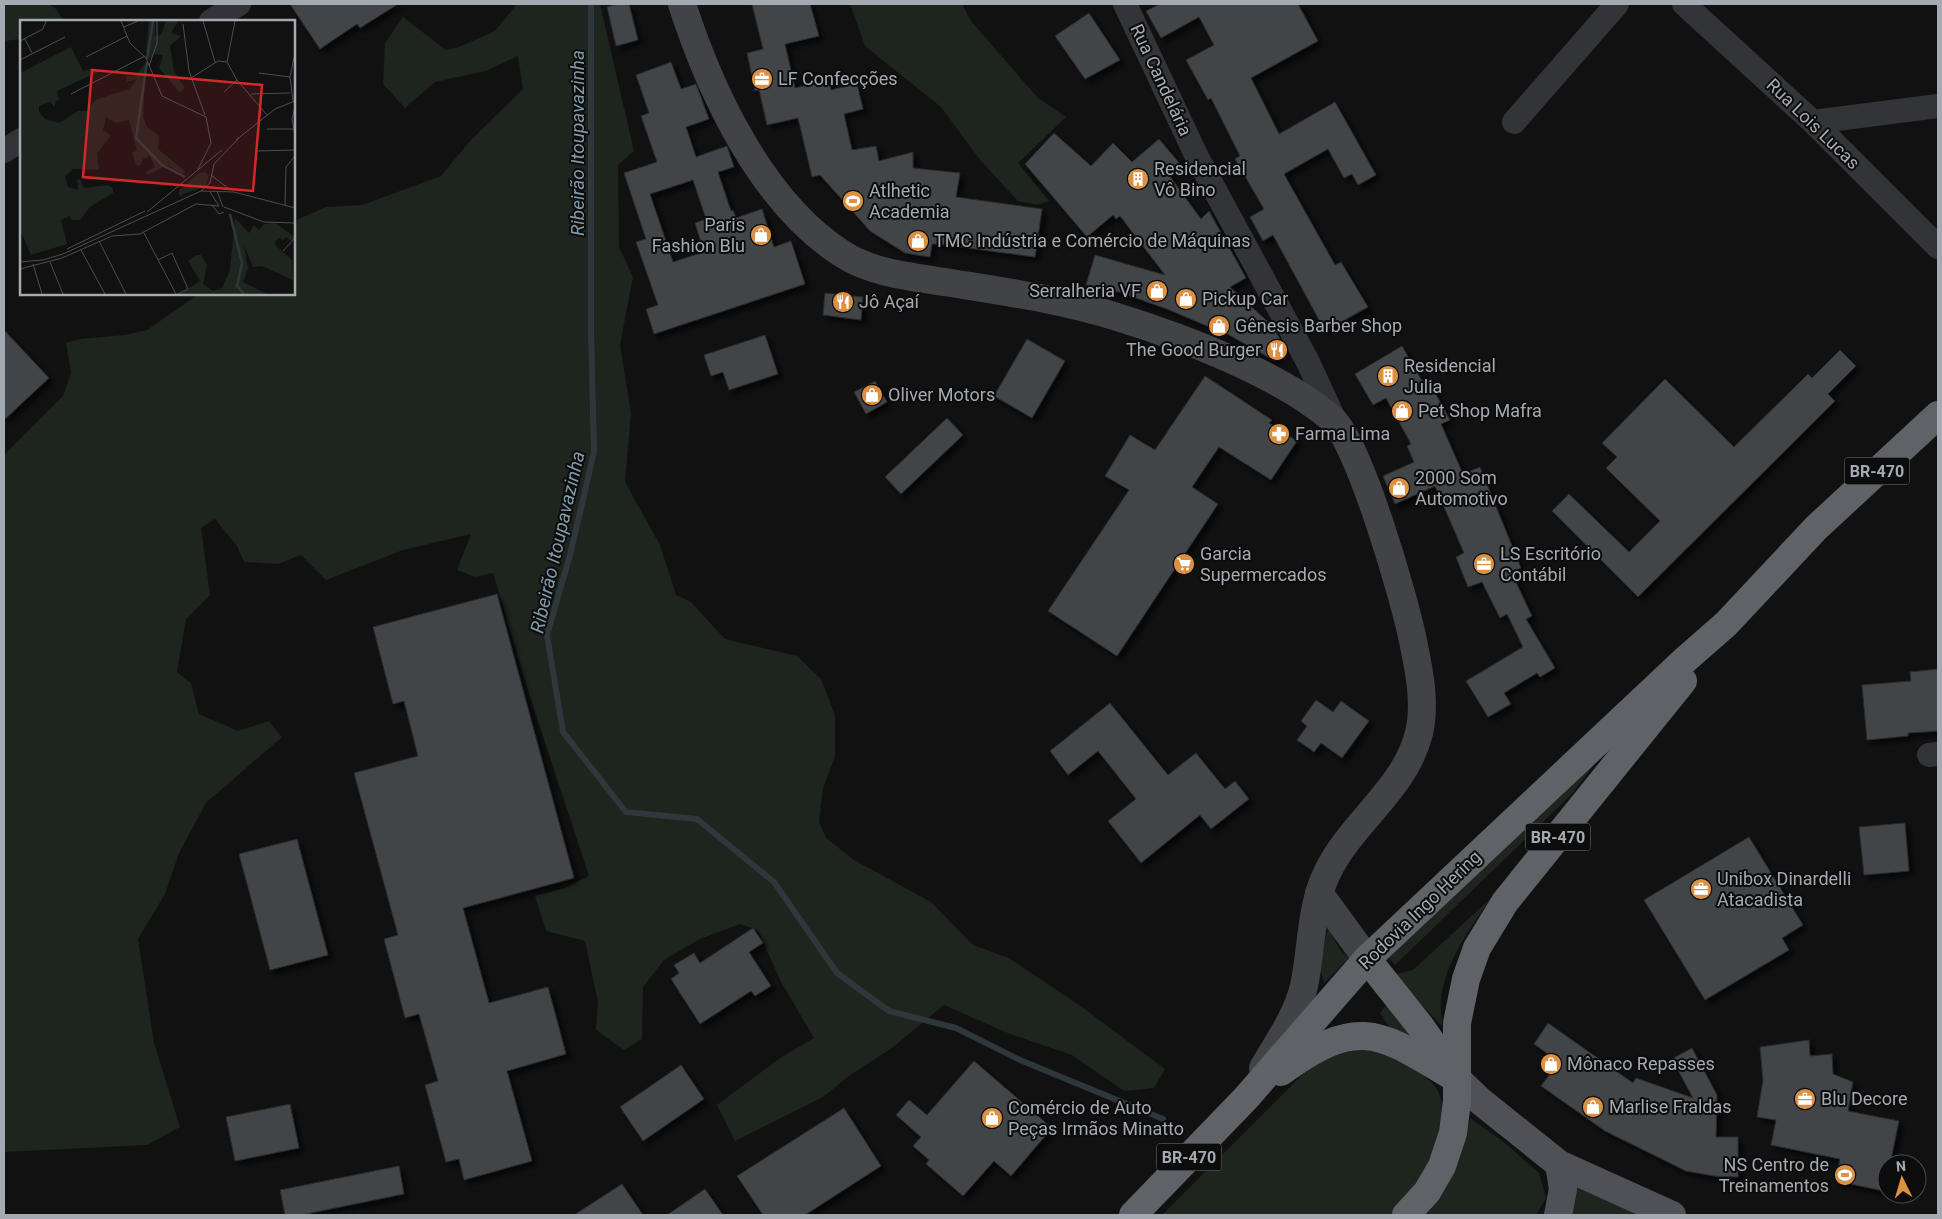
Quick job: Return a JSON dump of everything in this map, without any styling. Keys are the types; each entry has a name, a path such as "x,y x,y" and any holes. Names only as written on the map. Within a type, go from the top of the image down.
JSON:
{"highway":[{"name":"Rodovia Ingo Hering","path":"1133,1215 1246,1098 1367,959 1678,666 1726,624 1816,528 1938,415"},
{"name":"Rodovia Ingo Hering","path":"1406,1215 1427,1192 1442,1166 1453,1133 1457,1101 1457,1023 1466,978 1477,948 1505,902 1696,665 1726,624"},
{"path":"1367,959 1421,1027 1457,1079"},
{"path":"1246,1098 1299,1059 1328,1042 1346,1036 1378,1037 1399,1046 1457,1079"}],"main road":[{"path":"1457,1079 1479,1100 1559,1164 1672,1215"},
{"path":"1558,1215 1563,1189 1559,1164"}],"street":[{"path":"213,20 239,4"},
{"path":"682,4 716,89 761,170 791,210 842,254 862,264 889,272 1075,306 1145,325 1242,365 1308,401 1335,421 1352,451 1369,494 1413,638 1422,710 1419,733 1411,755 1397,781 1343,847 1327,871 1319,892 1304,987 1295,1014 1246,1098"},
{"name":"Rua Candelária","path":"1125,4 1197,157 1303,354 1335,421"},
{"path":"1514,122 1617,4"},
{"name":"Rua Lois Lucas","path":"1684,4 1813,122 1938,247"},
{"path":"1813,122 1938,106"},
{"path":"4,151 20,141"},
{"path":"1319,892 1367,959"}],"shaded area":[{"path":"4,4 48,4 55,8 63,20 20,20 20,39 4,41"},
{"path":"517,4 600,4 634,151 618,165 619,247 633,277 620,345 631,413 625,482 660,545 676,595 691,602 725,639 797,656 821,679 835,715 835,757 823,788 819,822 826,838 854,860 931,902 973,945 1009,958 1082,1007 1165,1069 1154,1088 1124,1091 1072,1055 1010,1034 944,1005 892,1048 850,1075 823,1097 735,1141 717,1105 780,1058 814,1038 780,980 758,930 740,924 700,939 664,960 643,987 642,1039 624,1050 596,1030 598,1002 585,941 546,931 535,896 564,888 589,876 530,697 493,573 475,577 457,570 471,534 403,550 326,580 301,555 278,564 244,562 237,546 215,519 201,528 210,595 186,619 177,672 191,683 199,714 238,731 269,721 282,737 206,803 179,853 165,894 138,939 154,1043 180,1127 147,1145 4,1152 4,455 63,396 71,373 66,343 80,339 125,335 147,330 198,295 295,295 295,221 326,207 362,205 441,176 470,141 523,89 518,56 486,71 435,82 405,108 383,84 385,43 403,17 446,50 459,47 495,31"},
{"path":"850,4 962,4 971,21 1038,98 1066,117 1018,163 1049,201 1038,205 1018,201 981,161 941,107 865,46"},
{"path":"1603,745 1607,748 1571,795 1395,965 1389,958"},
{"path":"1490,899 1460,946 1443,985 1441,999 1442,1026 1392,975 1413,970"},
{"path":"1328,927 1340,950 1349,958 1324,983 1320,967"},
{"path":"1390,1001 1422,1046 1391,1030 1380,1013"},
{"path":"1357,1049 1380,1052 1407,1064 1431,1082 1440,1096 1442,1111 1441,1127 1437,1143 1422,1176 1393,1215 1162,1215 1303,1074 1328,1058"},
{"path":"1470,1118 1505,1143 1539,1173 1546,1198 1536,1215 1426,1215 1449,1181 1463,1144"},
{"path":"1570,1182 1647,1215 1569,1215"}],"building":[{"path":"290,4 398,4 360,28 357,24 320,49"},
{"path":"629,4 638,40 616,46 607,7"},
{"path":"752,4 810,4 819,36 785,44 795,88 829,80 831,90 857,84 863,109 844,114 852,150 876,146 879,161 913,152 913,168 960,173 956,197 1042,209 1035,257 932,244 930,257 905,253 870,231 820,175 812,177 798,118 767,125 759,90 755,91 747,53 763,49"},
{"path":"1160,4 1298,4 1318,41 1251,78 1279,134 1335,102 1376,175 1358,185 1352,174 1344,178 1328,149 1284,174 1335,265 1341,262 1368,307 1325,331 1273,235 1263,241 1250,217 1264,209 1235,159 1240,156 1211,98 1208,100 1186,60 1214,45 1199,17 1161,38 1146,11"},
{"path":"1089,13 1120,60 1085,79 1055,36"},
{"path":"671,62 681,89 696,84 709,119 686,127 696,157 727,146 734,167 718,172 731,211 733,210 736,218 762,209 774,247 791,241 805,284 654,334 646,309 658,305 636,242 646,239 624,173 657,162 641,116 649,113 636,75","holes":["693,180 706,219 695,223 704,252 673,262 650,194"]},
{"path":"1054,133 1091,166 1113,143 1132,162 1159,139 1181,165 1169,175 1201,219 1209,211 1246,278 1230,287 1267,321 1276,332 1285,349 1275,361 1222,331 1116,291 1116,293 1086,285 1095,255 1165,275 1120,216 1116,219 1113,215 1087,237 1025,164"},
{"path":"825,293 863,297 861,320 823,315"},
{"path":"4,330 49,378 4,420"},
{"path":"765,335 778,374 729,390 723,372 711,376 704,355"},
{"path":"1027,339 1065,361 1032,418 994,396"},
{"path":"1402,346 1422,381 1427,378 1450,420 1441,424 1463,474 1480,467 1521,568 1511,572 1532,616 1526,619 1555,668 1540,677 1537,673 1504,693 1511,704 1488,717 1466,681 1523,647 1507,614 1500,618 1482,582 1468,587 1456,557 1464,553 1435,486 1395,504 1383,476 1414,462 1407,446 1411,444 1386,398 1373,405 1355,374"},
{"path":"1840,350 1856,366 1828,394 1835,401 1638,597 1552,511 1569,494 1629,552 1660,521 1606,468 1617,457 1602,443 1665,379 1734,447 1808,374 1812,378"},
{"path":"1205,376 1272,420 1269,423 1297,441 1271,480 1219,447 1192,487 1218,504 1117,656 1048,611 1129,490 1105,476 1130,435 1155,450"},
{"path":"875,381 887,402 866,414 854,392"},
{"path":"947,418 963,435 901,494 885,477"},
{"path":"497,594 574,878 463,908 489,1003 548,987 566,1054 507,1071 532,1161 464,1180 459,1159 446,1162 425,1085 438,1081 419,1014 405,1018 384,939 398,935 354,773 418,756 404,701 393,704 373,627"},
{"path":"1938,669 1938,731 1908,733 1908,736 1867,740 1862,685 1911,681 1910,672"},
{"path":"1316,700 1333,712 1341,701 1369,721 1342,758 1321,743 1314,752 1297,740 1307,726 1301,721"},
{"path":"1110,703 1168,775 1196,753 1225,789 1235,781 1249,799 1211,829 1200,815 1141,863 1108,821 1136,799 1098,751 1068,775 1050,751"},
{"path":"1905,823 1909,871 1864,875 1859,827"},
{"path":"1749,837 1803,925 1782,938 1789,950 1705,1000 1644,900"},
{"path":"297,839 328,955 270,970 239,854"},
{"path":"753,928 763,943 749,952 771,986 755,996 751,991 700,1024 671,979 679,973 674,965 694,953 700,963"},
{"path":"1548,1023 1633,1083 1636,1078 1693,1098 1672,1059 1692,1048 1717,1095 1716,1137 1738,1137 1738,1177 1714,1176 1686,1171 1605,1131 1541,1086 1559,1062 1534,1044"},
{"path":"1809,1040 1810,1056 1832,1054 1833,1074 1853,1082 1848,1111 1899,1121 1892,1154 1877,1154 1877,1190 1836,1181 1840,1159 1771,1145 1776,1120 1757,1117 1763,1080 1760,1047"},
{"name":"Comércio de Auto Peças Irmãos Minatto","path":"974,1061 1052,1128 1011,1176 994,1161 963,1196 926,1164 929,1160 913,1146 921,1137 896,1115 909,1100 927,1115"},
{"path":"681,1065 704,1099 643,1141 620,1107"},
{"path":"290,1104 299,1148 235,1161 226,1117"},
{"path":"844,1108 881,1166 805,1215 763,1215 737,1176"},
{"path":"399,1166 404,1194 301,1215 285,1215 280,1190"},
{"path":"622,1184 643,1215 574,1215"},
{"path":"705,1189 723,1215 667,1215"}],"waterway":[{"name":"Ribeirão Itoupavazinha","path":"591,4 591,331 594,452 570,555 547,635 563,732 626,812 697,819 774,882 837,973 889,1011 956,1028 1020,1060 1163,1119"}],"place":[{"name":"LF Confecções","path":"762,79"},
{"name":"Residencial Vô Bino","path":"1138,179"},
{"name":"Atlhetic Academia","path":"853,201"},
{"name":"Paris Fashion Blu","path":"761,235"},
{"name":"TMC Indústria e Comércio de Máquinas","path":"918,241"},
{"name":"Serralheria VF","path":"1157,291"},
{"name":"Pickup Car","path":"1186,299"},
{"name":"Jô Açaí","path":"843,302"},
{"name":"Gênesis Barber Shop","path":"1219,326"},
{"name":"The Good Burger","path":"1277,350"},
{"name":"Residencial Julia","path":"1388,376"},
{"name":"Oliver Motors","path":"872,395"},
{"name":"Pet Shop Mafra","path":"1402,411"},
{"name":"Farma Lima","path":"1279,434"},
{"name":"2000 Som Automotivo","path":"1399,488"},
{"name":"Garcia Supermercados","path":"1184,564"},
{"name":"LS Escritório Contábil","path":"1484,564"},
{"name":"Unibox Dinardelli Atacadista","path":"1701,889"},
{"name":"Mônaco Repasses","path":"1551,1064"},
{"name":"Blu Decore","path":"1805,1099"},
{"name":"Marlise Fraldas","path":"1593,1107"},
{"name":"Comércio de Auto Peças Irmãos Minatto","path":"992,1118"},
{"name":"NS Centro de Treinamentos","path":"1845,1175"}]}
